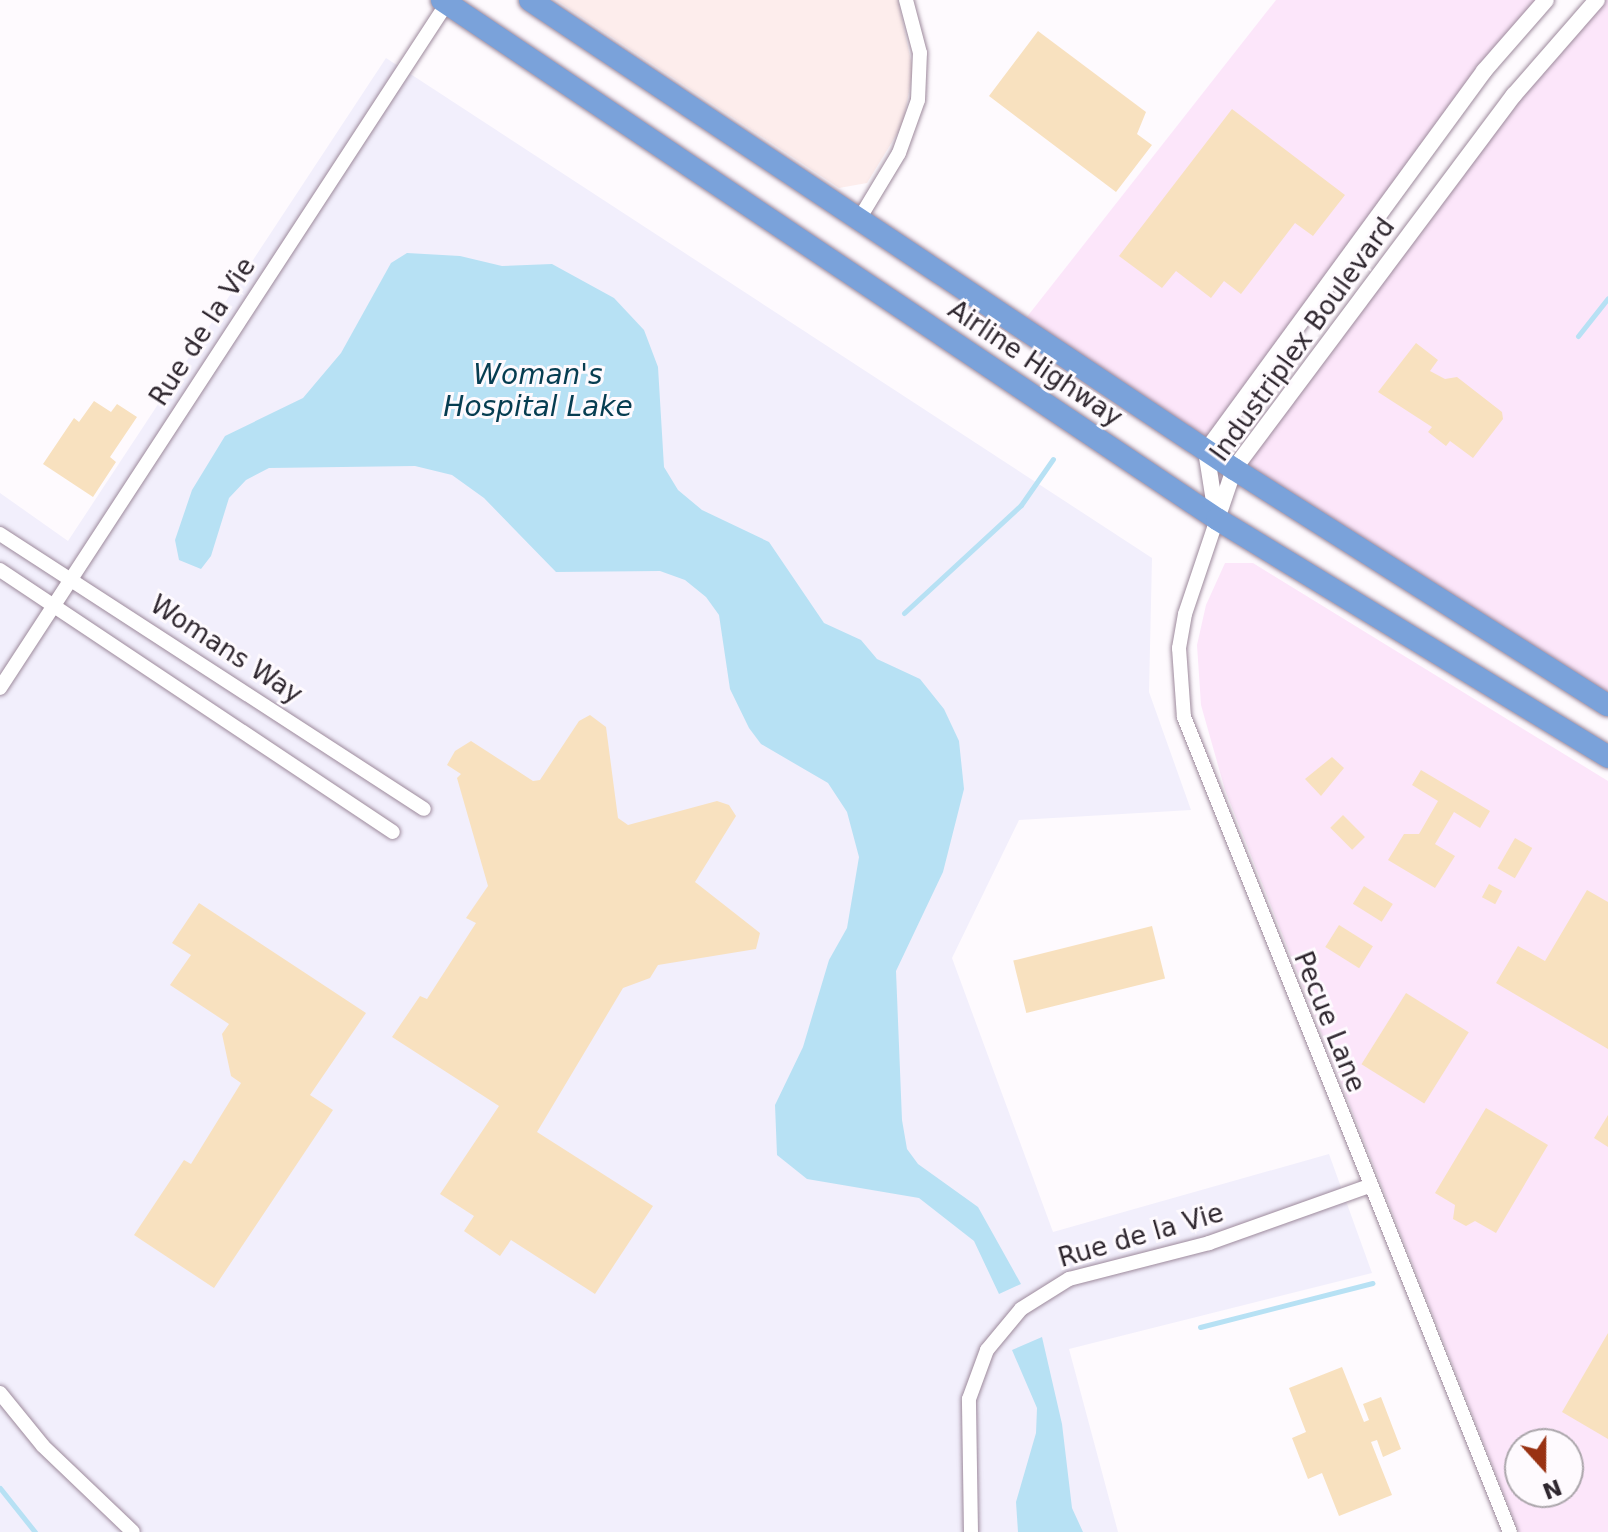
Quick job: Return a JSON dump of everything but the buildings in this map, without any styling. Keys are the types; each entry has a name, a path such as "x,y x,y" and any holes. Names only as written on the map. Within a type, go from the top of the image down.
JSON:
{"highway":[{"name":"Airline Highway","path":"530,0 1206,451 1608,705"},
{"name":"Airline Highway","path":"444,2 1217,519 1608,757"}],"street":[{"path":"858,221 899,153 918,100 920,53 906,0"},
{"name":"Industriplex Boulevard","path":"1217,519 1206,451 1484,71 1546,0"},
{"name":"Industriplex Boulevard","path":"1217,519 1234,469 1514,95 1597,0"},
{"name":"Rue de la Vie","path":"0,688 444,2"},
{"name":"Pecue Lane","path":"1217,519 1185,614 1179,648 1184,717 1369,1186 1510,1532"},
{"name":"Womans Way","path":"0,534 424,809"},
{"path":"0,570 393,832"},
{"name":"Rue de la Vie","path":"971,1532 969,1399 987,1350 1021,1309 1069,1279 1209,1243 1369,1186"},
{"path":"0,1393 43,1446 133,1532"}],"shaded area":[{"path":"556,0 898,0 913,70 903,124 867,183 839,188"},
{"path":"1276,0 1546,0 1206,451 1019,327"},
{"path":"1597,0 1608,0 1608,695 1234,469"},
{"path":"386,58 1152,558 1149,692 1191,810 1019,820 952,958 1053,1232 1329,1154 1372,1273 1069,1349 1118,1532 0,1532 0,493 68,541"},
{"path":"1225,563 1253,563 1608,781 1608,1532 1519,1532 1509,1508 1584,1508 1584,1428 1504,1428 1504,1494 1225,790 1201,705 1197,645 1206,605"}],"water":[{"name":"Woman's Hospital Lake","path":"407,253 460,256 502,266 552,264 614,298 644,330 658,367 664,467 678,490 702,510 769,542 824,623 861,640 877,659 920,679 944,709 959,741 964,789 943,872 896,971 902,1120 907,1149 918,1164 978,1207 1021,1284 999,1294 974,1241 919,1198 807,1179 777,1155 775,1105 803,1047 829,960 847,928 859,857 847,812 828,783 761,744 749,728 730,689 719,615 706,597 685,580 660,571 556,572 484,498 452,475 415,466 269,468 246,480 229,498 211,556 201,569 179,560 175,540 192,490 225,436 303,398 341,353 391,263"},
{"path":"1042,1337 1062,1424 1072,1508 1083,1532 1018,1532 1016,1502 1036,1433 1037,1408 1012,1350"}],"waterway":[{"path":"1578,336 1608,298"},
{"path":"904,613 1021,505 1053,459"},
{"path":"1200,1327 1372,1283"},
{"path":"0,1488 35,1532"}]}
